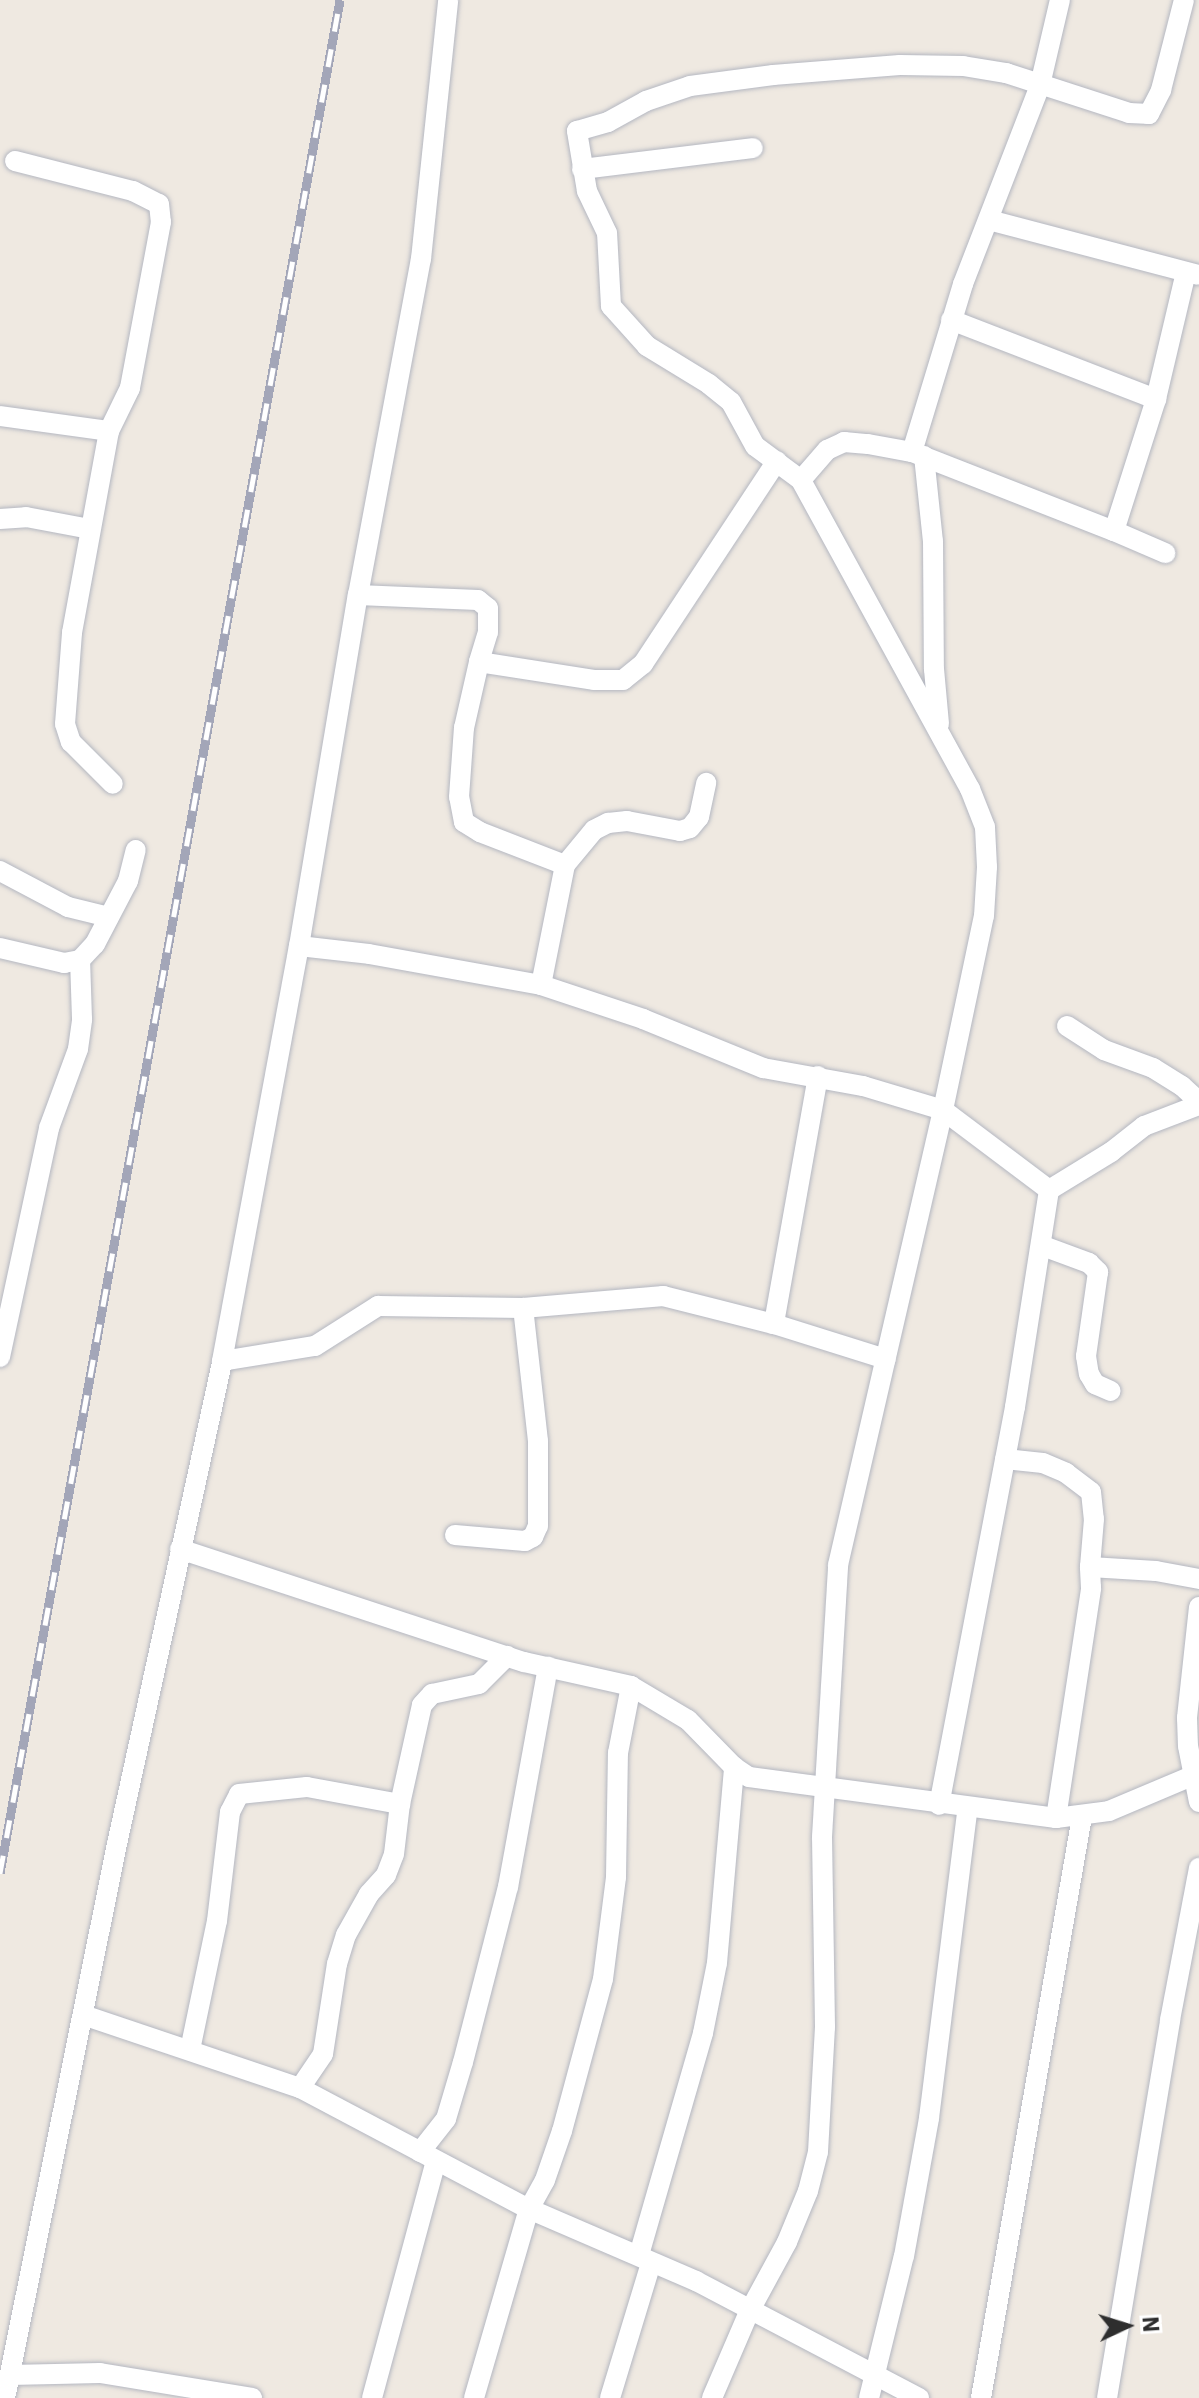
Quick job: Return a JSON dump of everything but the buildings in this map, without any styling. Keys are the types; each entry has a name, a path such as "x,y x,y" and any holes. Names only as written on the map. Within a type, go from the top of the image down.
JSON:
{"street":[{"path":"5,2398 180,1549 222,1361 299,946 358,595 421,259 448,0"},
{"path":"940,733 934,669 933,541 918,454 951,320 1040,85 1060,0"},
{"path":"712,2398 749,2312 787,2242 808,2191 818,2152 825,2027 822,1837 838,1565 943,1110 984,916 987,867 985,827 940,733 801,480 755,446 731,402 647,346 611,306 607,233 587,191 577,131 608,122 646,101 719,80 900,65 963,66 1006,73 1129,113 1149,114 1161,90 1184,0"},
{"path":"582,169 753,148"},
{"path":"15,161 133,191 159,204 161,222 130,388 109,431 72,633 65,724 71,742 113,784"},
{"path":"989,220 1192,274 1114,531"},
{"path":"951,320 1156,399"},
{"path":"0,416 109,431"},
{"path":"801,480 827,450 844,442 918,454 1165,553"},
{"path":"479,662 594,680 623,680 643,664 777,461"},
{"path":"0,519 26,517 90,529"},
{"path":"358,595 478,600 488,608 488,632 464,728 459,797 464,822 480,832 565,865"},
{"path":"541,985 565,865 594,830 608,823 627,821 680,831 690,828 699,817 706,783"},
{"path":"0,948 64,963 80,960 95,944 128,881 136,850"},
{"path":"0,871 68,907 109,917"},
{"path":"299,946 369,954 541,985 643,1019 763,1068 818,1076 943,1110 1049,1190"},
{"path":"0,1357 49,1128 78,1049 82,1019 80,960"},
{"path":"1049,1190 1111,1152 1144,1126 1199,1104 1182,1086 1153,1068 1104,1050 1067,1026"},
{"path":"774,1324 818,1076"},
{"path":"939,1805 1005,1459 1043,1246 1049,1190"},
{"path":"1043,1246 1089,1263 1098,1272 1086,1356 1089,1374 1095,1384 1111,1391"},
{"path":"222,1361 315,1346 378,1306 523,1308 663,1296 774,1324 886,1359"},
{"path":"455,1535 525,1541 533,1537 538,1526 538,1441 523,1308"},
{"path":"1005,1459 1043,1463 1066,1473 1091,1492 1094,1519 1091,1588 1056,1818"},
{"path":"180,1549 507,1656 631,1686 688,1720 734,1767 749,1777 825,1790 1056,1818 1109,1811 1196,1773"},
{"path":"1090,1567 1156,1571 1199,1579"},
{"path":"1199,1607 1187,1718 1199,1802"},
{"path":"300,2088 323,2054 331,1992 346,1935 369,1894 386,1875 394,1854 400,1804 418,1717 426,1697 479,1684 507,1656"},
{"path":"372,2398 428,2157 446,2119 463,2062 508,1887 548,1667"},
{"path":"474,2398 529,2209 545,2180 562,2131 603,1979 616,1877 618,1753 631,1686"},
{"path":"610,2398 703,2033 717,1963 734,1767"},
{"path":"190,2050 217,1921 230,1812 239,1794 307,1787 400,1804"},
{"path":"873,2388 929,2118 968,1807"},
{"path":"981,2398 1082,1816"},
{"path":"1107,2398 1170,2020 1199,1868"},
{"path":"83,2015 300,2088 529,2209 696,2281 873,2388 919,2398"},
{"path":"10,2375 100,2373 252,2398"}],"railway":[{"path":"0,1873 340,0"}]}
